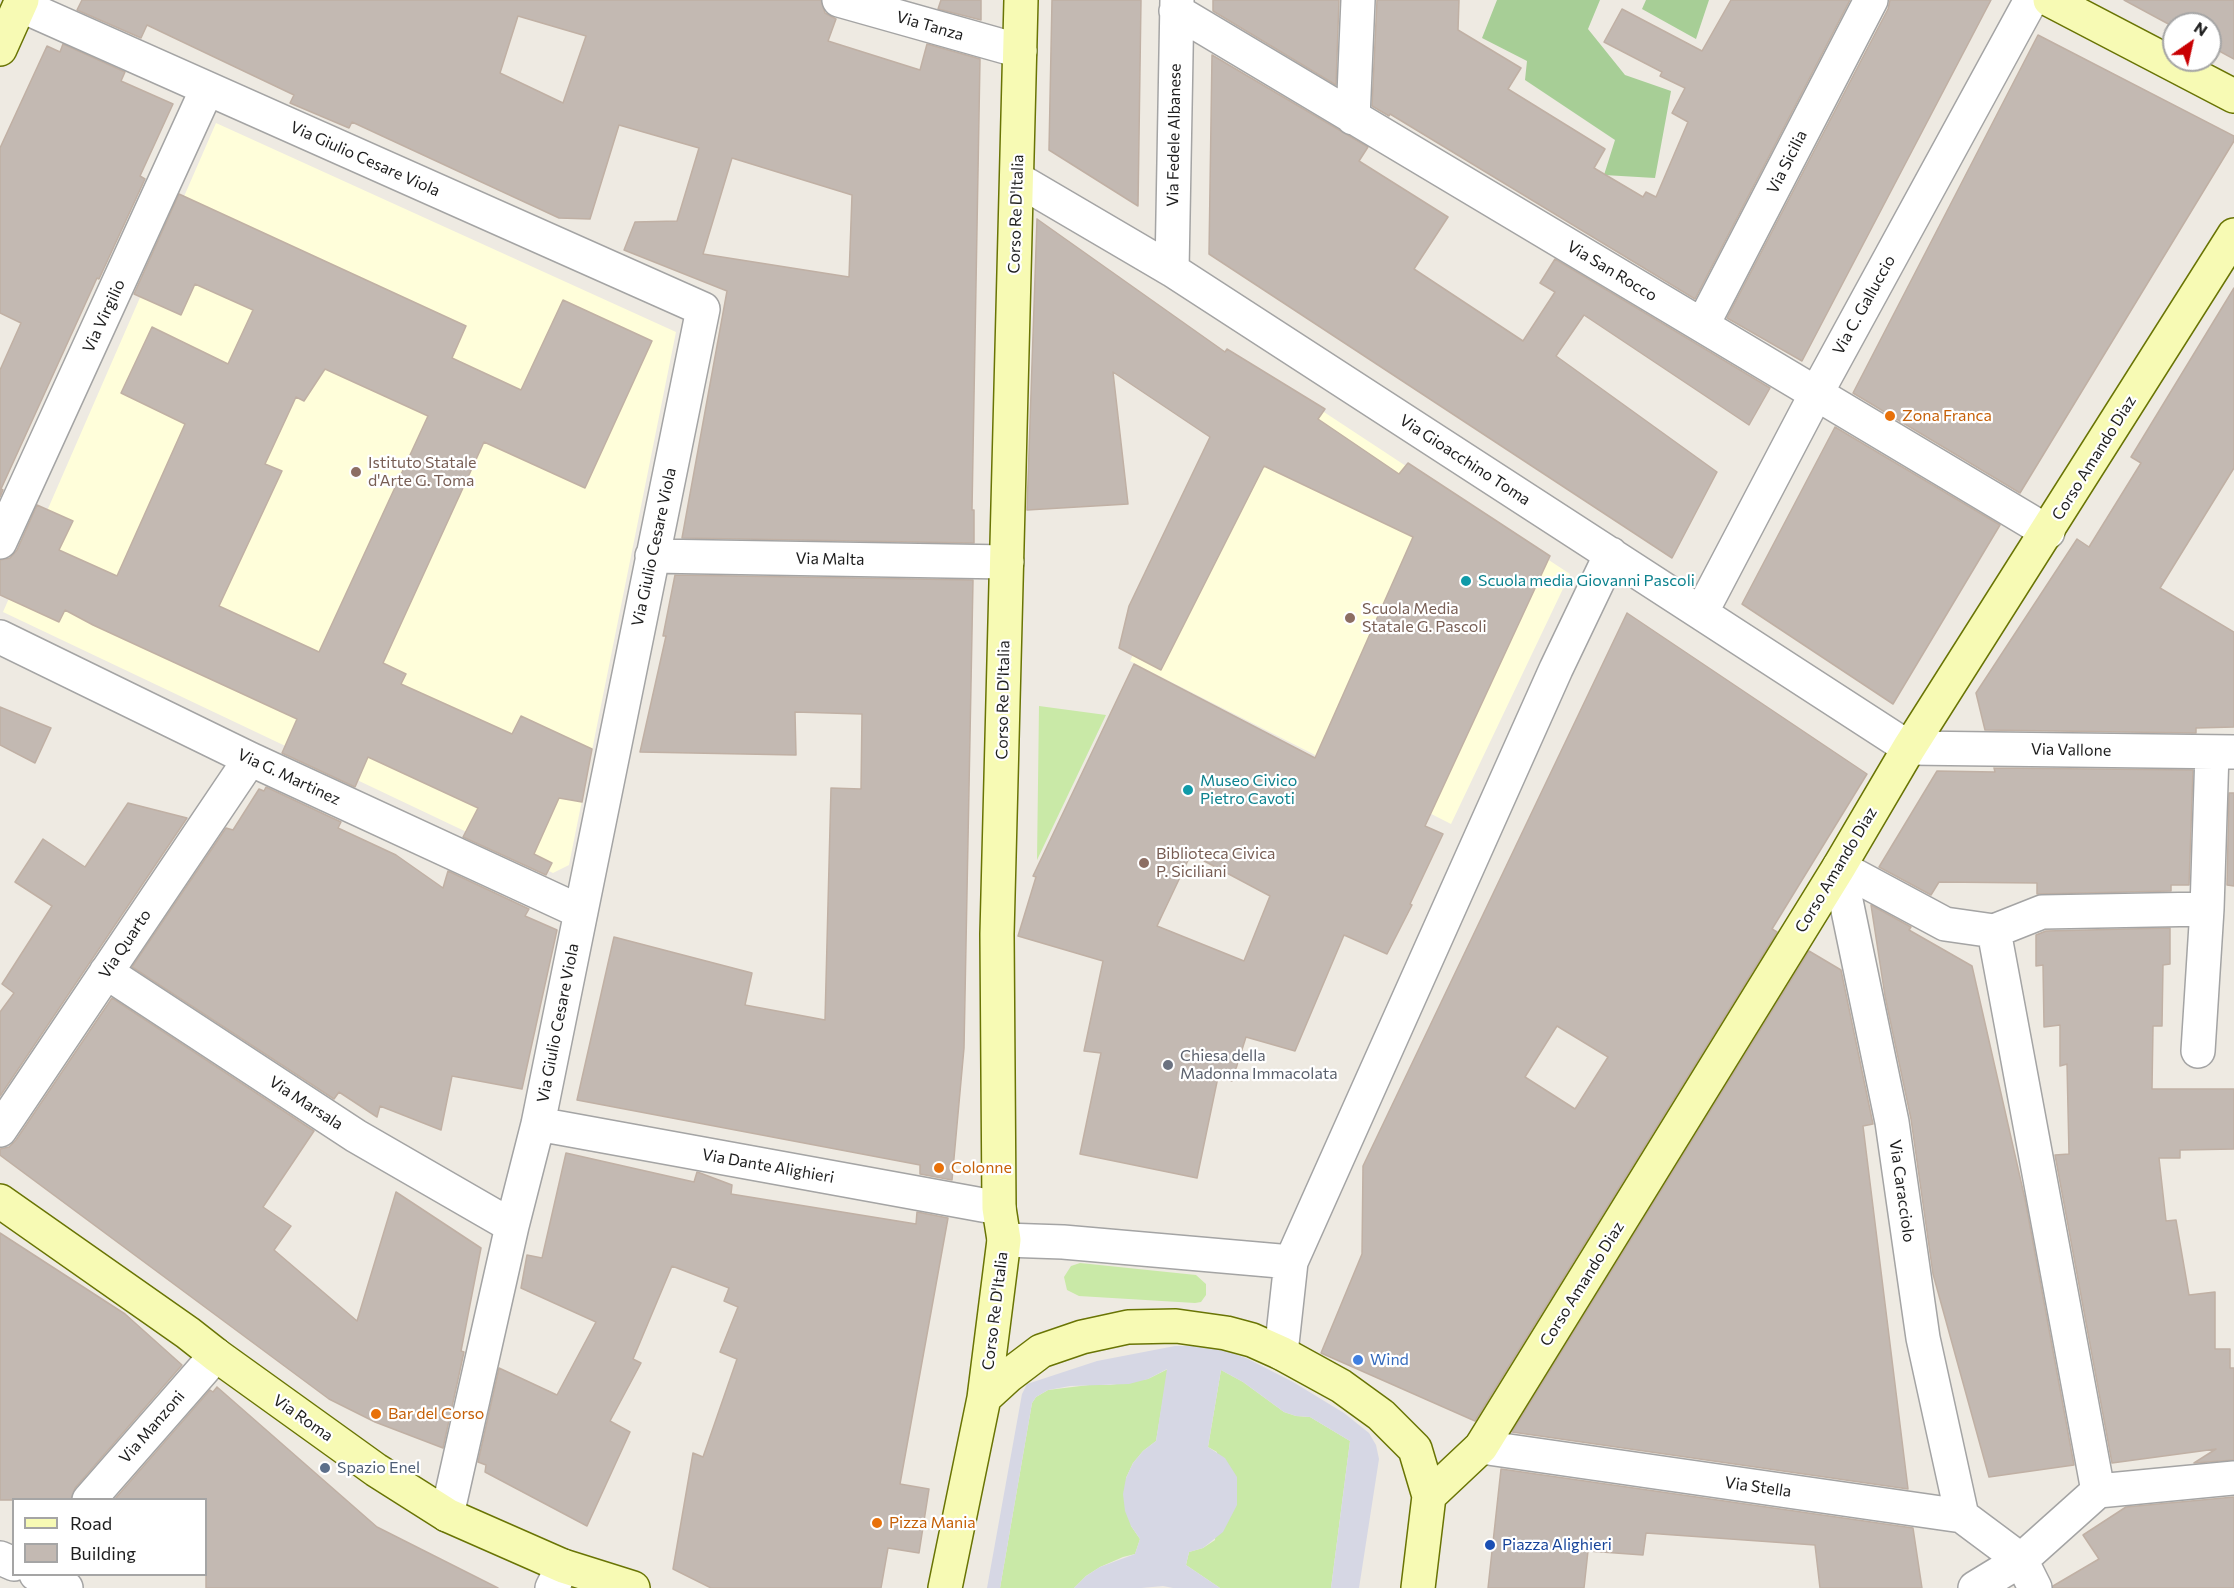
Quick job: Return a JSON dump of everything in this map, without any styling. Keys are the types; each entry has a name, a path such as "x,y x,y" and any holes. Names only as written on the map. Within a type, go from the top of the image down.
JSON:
{"main road":[{"name":"Corso Re D'Italia","path":"945,1588 984,1398 1004,1240 999,1208 997,934 1021,0"},
{"path":"2049,0 2234,96"},
{"path":"0,49 21,2"},
{"name":"Corso Amando Diaz","path":"1429,1496 1481,1447 1839,867 1909,748 2234,236"},
{"name":"Via Roma","path":"0,1201 188,1333 376,1470 447,1515 557,1577 633,1588"},
{"path":"984,1398 1041,1351 1082,1337 1128,1327 1176,1326 1226,1333 1252,1340 1341,1386 1381,1414 1415,1449 1429,1496 1418,1588"}],"street":[{"path":"1353,118 1358,0"},
{"name":"Via Sicilia","path":"1703,324 1871,0"},
{"name":"Via C. Galluccio","path":"1701,613 1817,392 2031,0"},
{"name":"Via Giulio Cesare Viola","path":"21,2 207,90 703,309 538,1124 512,1226 447,1515"},
{"name":"Via Tanza","path":"856,3 1020,51"},
{"name":"Via San Rocco","path":"1176,5 1353,118 1703,324 2048,532"},
{"name":"Via Fedele Albanese","path":"1172,270 1176,5"},
{"name":"Via Virgilio","path":"0,542 207,90"},
{"name":"Via Gioacchino Toma","path":"1017,179 1172,270 1909,748"},
{"path":"1281,1353 1291,1262 1556,669 1611,554"},
{"name":"Via Malta","path":"652,556 1007,562"},
{"name":"Via G. Martinez","path":"0,637 250,759 581,912"},
{"name":"Via Vallone","path":"1909,748 2223,752"},
{"path":"2198,1051 2207,909 2223,752"},
{"name":"Via Quarto","path":"0,1130 250,759"},
{"path":"1839,867 1945,924 1994,931 2042,912 2207,909"},
{"name":"Via Caracciolo","path":"1839,867 1892,1122 1923,1338 1962,1516"},
{"path":"1994,931 2098,1491"},
{"name":"Via Marsala","path":"106,972 356,1136 512,1226"},
{"name":"Via Dante Alighieri","path":"538,1124 999,1208"},
{"path":"1004,1240 1063,1242 1291,1262"},
{"name":"Via Manzoni","path":"91,1498 216,1355"},
{"name":"Via Stella","path":"1481,1447 1962,1516 2028,1574"},
{"path":"1975,1588 2028,1574 2098,1491 2234,1478"},
{"path":"38,1576 66,1588"}],"shaded area":[{"name":"Istituto Statale d'Arte G. Toma","path":"216,123 676,332 569,865 553,873 3,612"},
{"name":"Scuola Media Statale G. Pascoli","path":"1251,364 1570,574 1451,824 1130,661 1232,455 1208,440"},
{"path":"1175,1346 1200,1346 1223,1350 1246,1358 1293,1382 1344,1413 1369,1433 1376,1445 1379,1459 1359,1588 1331,1588 1350,1441 1310,1417 1284,1412 1243,1382 1221,1370 1208,1447 1225,1458 1237,1477 1237,1505 1223,1532 1203,1548 1189,1552 1186,1565 1220,1588 1163,1586 1074,1588 1100,1567 1135,1554 1140,1539 1125,1511 1123,1494 1126,1478 1133,1463 1156,1441 1167,1369 1148,1379 1129,1384 1070,1386 1048,1390 1036,1397 1032,1403 1000,1588 987,1588 1022,1394 1027,1384 1097,1361"}],"green space":[{"path":"1497,0 1600,0 1588,29 1625,75 1671,91 1655,178 1604,175 1615,140 1525,80 1527,61 1482,38"},
{"path":"1646,0 1709,0 1696,39 1642,9"},
{"path":"1039,706 1106,715 1037,860"},
{"path":"1080,1263 1196,1275 1206,1284 1206,1295 1201,1302 1195,1303 1079,1296 1067,1290 1064,1277 1071,1266"},
{"path":"1168,1369 1156,1441 1133,1463 1126,1478 1131,1526 1140,1539 1135,1554 1100,1567 1074,1588 1000,1588 1032,1403 1036,1397 1048,1390 1110,1385 1148,1379"},
{"path":"1221,1370 1243,1382 1284,1412 1310,1417 1350,1441 1331,1588 1220,1588 1186,1565 1189,1552 1203,1548 1215,1540 1217,1452 1208,1447"}],"building":[{"path":"82,0 821,0 825,13 836,19 828,41 920,70 927,44 980,59 972,510 974,510 974,543 682,538 727,291 624,250 635,222 677,221 699,148 619,125 590,219 559,218 352,122 349,128 290,103 294,95 147,25 141,38 77,10","holes":["518,16 586,36 563,103 500,73","732,158 852,195 849,277 703,254"]},
{"path":"941,0 981,0 981,20 938,9"},
{"path":"1052,0 1141,0 1138,206 1049,150"},
{"path":"1213,0 1339,0 1336,85 1213,11"},
{"path":"1377,0 1459,0 1458,30 1521,68 1508,89 1605,149 1594,168 1643,197 1646,192 1656,197 1688,122 1672,113 1685,88 1660,76 1662,72 1604,42 1622,9 1702,51 1731,0 1850,0 1695,299 1390,114 1389,116 1372,106"},
{"path":"1890,0 1991,0 1802,361 1727,318 1888,9"},
{"path":"2124,0 2234,0 2234,59 2222,52 2222,12 2162,12 2162,21"},
{"path":"2038,35 2234,136 2234,141 2020,493 1853,393"},
{"path":"63,44 125,72 121,81 173,104 140,176 145,179 99,279 97,278 1,489 3,490 0,497 0,370 21,323 0,313 0,148 47,46 60,52"},
{"path":"1212,55 1368,147 1359,161 1448,217 1414,269 1523,341 1555,292 1540,283 1555,259 1770,388 1749,425 1584,315 1556,356 1717,472 1672,558 1209,254"},
{"path":"179,194 466,326 452,358 521,390 563,300 652,341 585,488 484,442 383,663 406,674 401,684 512,734 521,716 592,749 582,802 559,798 534,854 552,863 546,875 463,837 478,808 368,757 355,787 282,753 297,719 65,610 59,622 0,595 0,560 10,558 17,550 37,505 73,521 59,550 117,576 185,424 121,393 152,327 228,364 253,310 195,284 181,315 134,294","holes":["325,369 428,416 319,652 219,606 282,471 265,464 296,397 304,401"]},
{"path":"1037,219 1225,352 1227,349 1325,409 1318,419 1399,474 1408,463 1550,556 1425,826 1443,834 1410,904 1412,905 1387,954 1344,935 1295,1051 1246,1037 1232,1081 1218,1077 1197,1178 1080,1154 1101,1053 1084,1051 1103,961 1018,936 1036,877 1033,876 1134,664 1315,758 1413,537 1264,466 1161,670 1119,648 1129,606 1210,437 1113,372 1128,504 1027,510","holes":["1191,854 1270,896 1244,961 1157,926"]},
{"path":"2234,288 2234,468 2160,588 2234,632 2234,727 2196,728 2196,733 1985,730 1976,693 2077,539 2089,547 2141,463 2131,457"},
{"path":"1835,427 2000,525 1893,704 1742,604"},
{"path":"675,575 973,580 964,1048 952,1180 920,1174 920,1165 577,1100 614,937 752,973 745,1005 825,1020 831,788 861,789 862,714 795,712 796,755 640,752 666,636 663,636"},
{"path":"1627,613 1867,774 1772,929 1777,932 1475,1421 1321,1353 1362,1254 1363,1166","holes":["1557,1026 1608,1057 1575,1109 1525,1077"]},
{"path":"0,707 51,728 35,763 0,745"},
{"path":"1994,768 2193,770 2189,885 2171,885 2171,891 2037,894 2037,883 1939,882 1931,895 1879,867 1937,771 1995,772"},
{"path":"266,787 341,822 338,828 396,855 443,888 448,871 529,909 525,916 557,930 522,1089 452,1076 441,1130 380,1106 377,1117 339,1092 334,1099 132,967 226,828 233,830 259,789 264,791"},
{"path":"2229,793 2234,793 2234,886 2227,885"},
{"path":"128,803 187,818 0,1096 0,1012 14,993 2,984 52,906 15,882 43,839 85,867"},
{"path":"1871,905 1911,927 1909,930 1972,966 2025,1199 2074,1465 1989,1477 1933,1274 1911,1119 1885,996"},
{"path":"2170,928 2170,964 2163,965 2162,1026 2153,1026 2152,1089 2234,1089 2234,1149 2180,1150 2180,1158 2159,1158 2166,1221 2176,1220 2189,1295 2215,1292 2215,1349 2230,1349 2230,1368 2234,1368 2234,1460 2194,1463 2216,1449 2112,1463 2055,1155 2069,1154 2067,1064 2060,1066 2060,1025 2044,1027 2043,965 2036,966 2036,935 2046,931"},
{"path":"1809,951 1841,970 1873,1124 1863,1126 1908,1489 1512,1432"},
{"path":"112,998 314,1131 263,1207 291,1226 274,1250 357,1321 396,1192 481,1248 461,1351 464,1352 443,1448 375,1422 329,1399 0,1155 0,1149 9,1147 16,1140"},
{"path":"566,1153 694,1182 697,1172 732,1185 731,1194 916,1224 917,1212 948,1218 900,1484 929,1489 919,1553 888,1548 881,1588 711,1588 673,1569 693,1453 703,1457 737,1359 720,1352 738,1307 724,1301 729,1288 672,1266 633,1359 641,1363 610,1421 630,1432 587,1526 485,1472 486,1465 478,1462 499,1368 557,1395 596,1322 521,1288 527,1255 542,1258"},
{"path":"0,1233 125,1314 182,1365 75,1488 72,1498 0,1500"},
{"path":"217,1387 377,1527 498,1588 206,1588 207,1498 116,1498 210,1390 213,1392"},
{"path":"1501,1469 1913,1528 1922,1588 1820,1588 1815,1545 1646,1533 1643,1555 1588,1551 1584,1588 1488,1588"},
{"path":"2234,1497 2234,1588 2054,1588 2053,1586 2099,1559 2083,1535 2126,1507"}],"place":[{"name":"Zona Franca","path":"1890,416"},
{"name":"Istituto Statale d'Arte G. Toma","path":"356,472"},
{"name":"Scuola media Giovanni Pascoli","path":"1466,581"},
{"name":"Scuola Media Statale G. Pascoli","path":"1350,618"},
{"name":"Museo Civico Pietro Cavoti","path":"1188,790"},
{"name":"Biblioteca Civica P. Siciliani","path":"1144,863"},
{"name":"Chiesa della Madonna Immacolata","path":"1168,1065"},
{"name":"Colonne","path":"939,1168"},
{"name":"Wind","path":"1358,1360"},
{"name":"Bar del Corso","path":"376,1414"},
{"name":"Spazio Enel","path":"325,1468"},
{"name":"Pizza Mania","path":"877,1523"},
{"name":"Piazza Alighieri","path":"1490,1545"}]}
